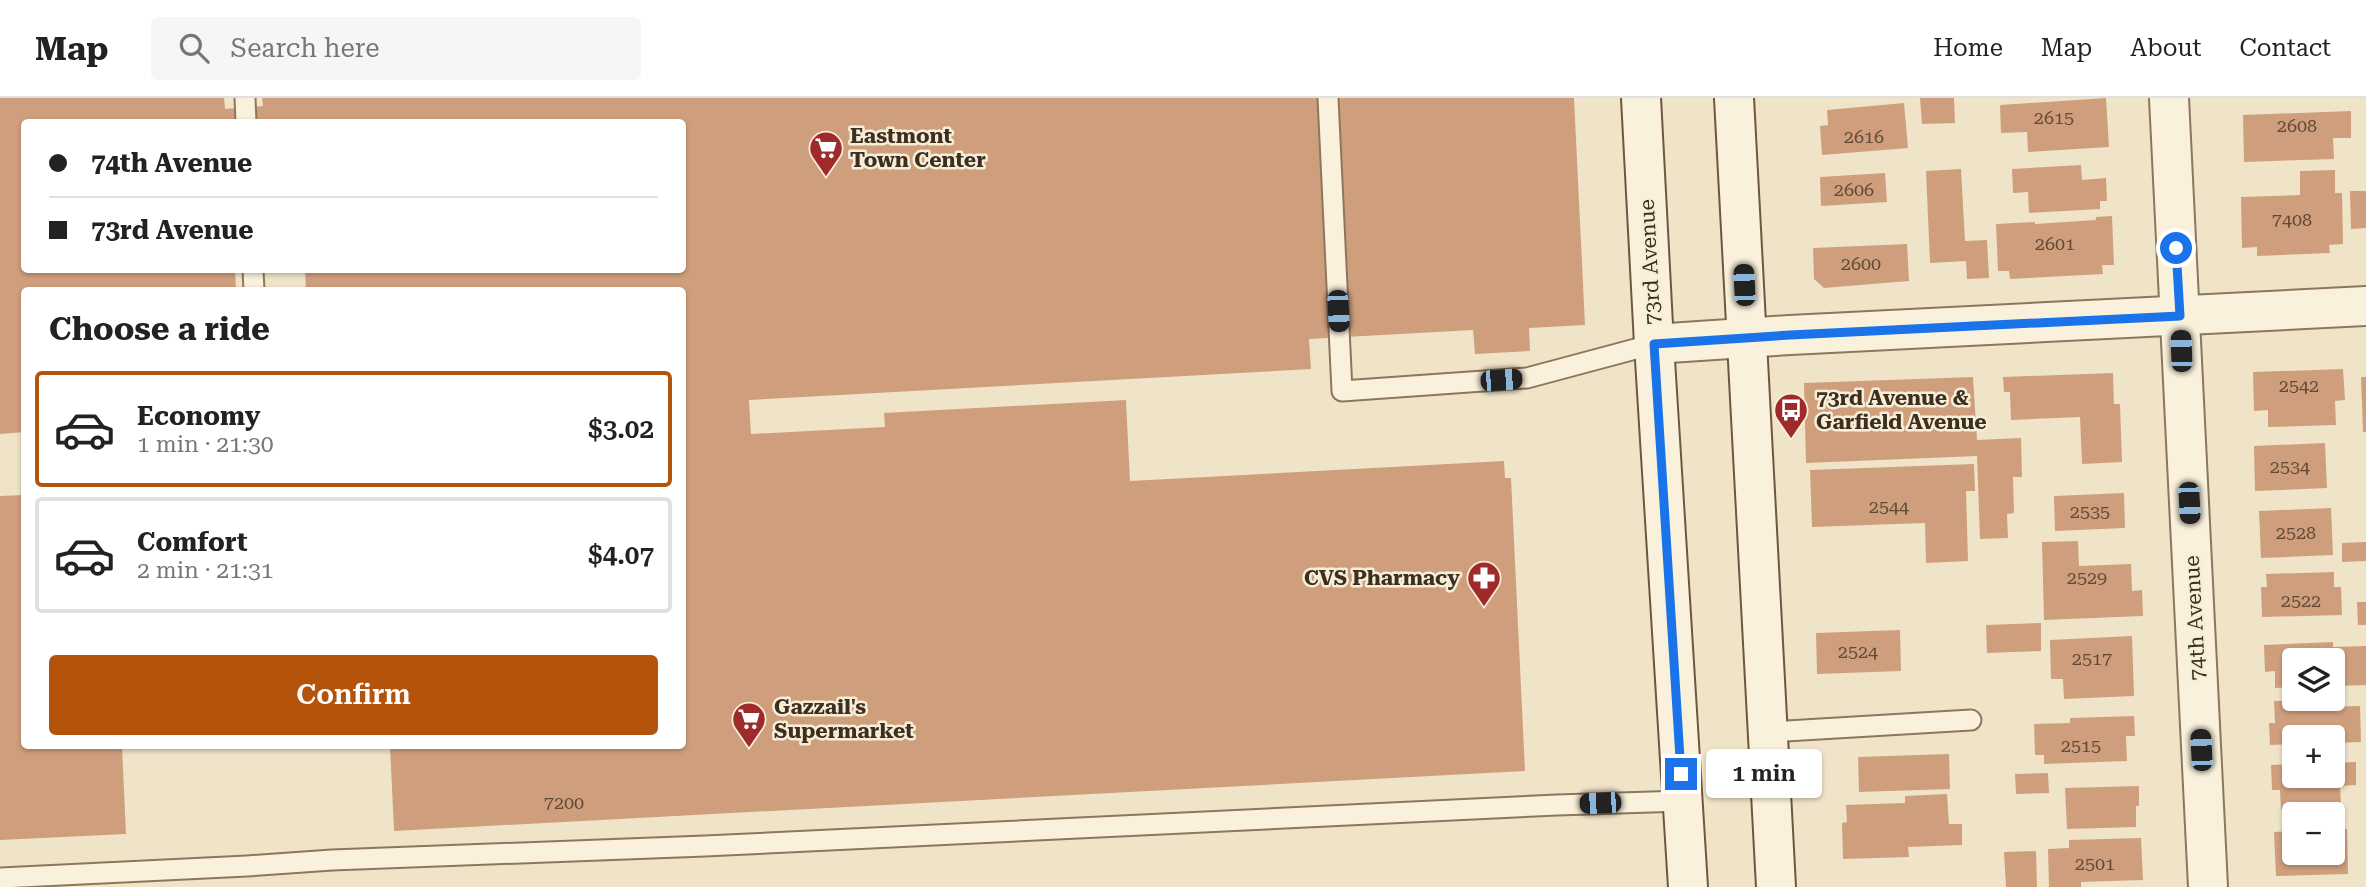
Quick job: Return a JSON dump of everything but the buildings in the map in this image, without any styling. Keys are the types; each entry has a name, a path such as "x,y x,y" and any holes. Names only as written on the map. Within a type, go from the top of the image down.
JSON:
{"main road":[{"name":"73rd Avenue","path":"1641,98 1688,887"},
{"path":"1734,98 1776,887"},
{"name":"74th Avenue","path":"2169,98 2208,887"},
{"path":"1654,344 2366,306"}],"lane":[{"path":"245,98 246,119"},
{"path":"1328,98 1342,391 1527,378 1654,344"},
{"path":"1768,732 1971,720"},
{"path":"0,878 332,860 705,846 1683,801"}],"place":[{"name":"Eastmont Town Center","path":"826,178"},
{"name":"73rd Avenue & Garfield Avenue","path":"1791,440"},
{"name":"CVS Pharmacy","path":"1484,608"},
{"name":"Gazzail's Supermarket","path":"749,749"}],"route":[{"path":"1681,774 1654,344 2180,316 2176,248"}]}
